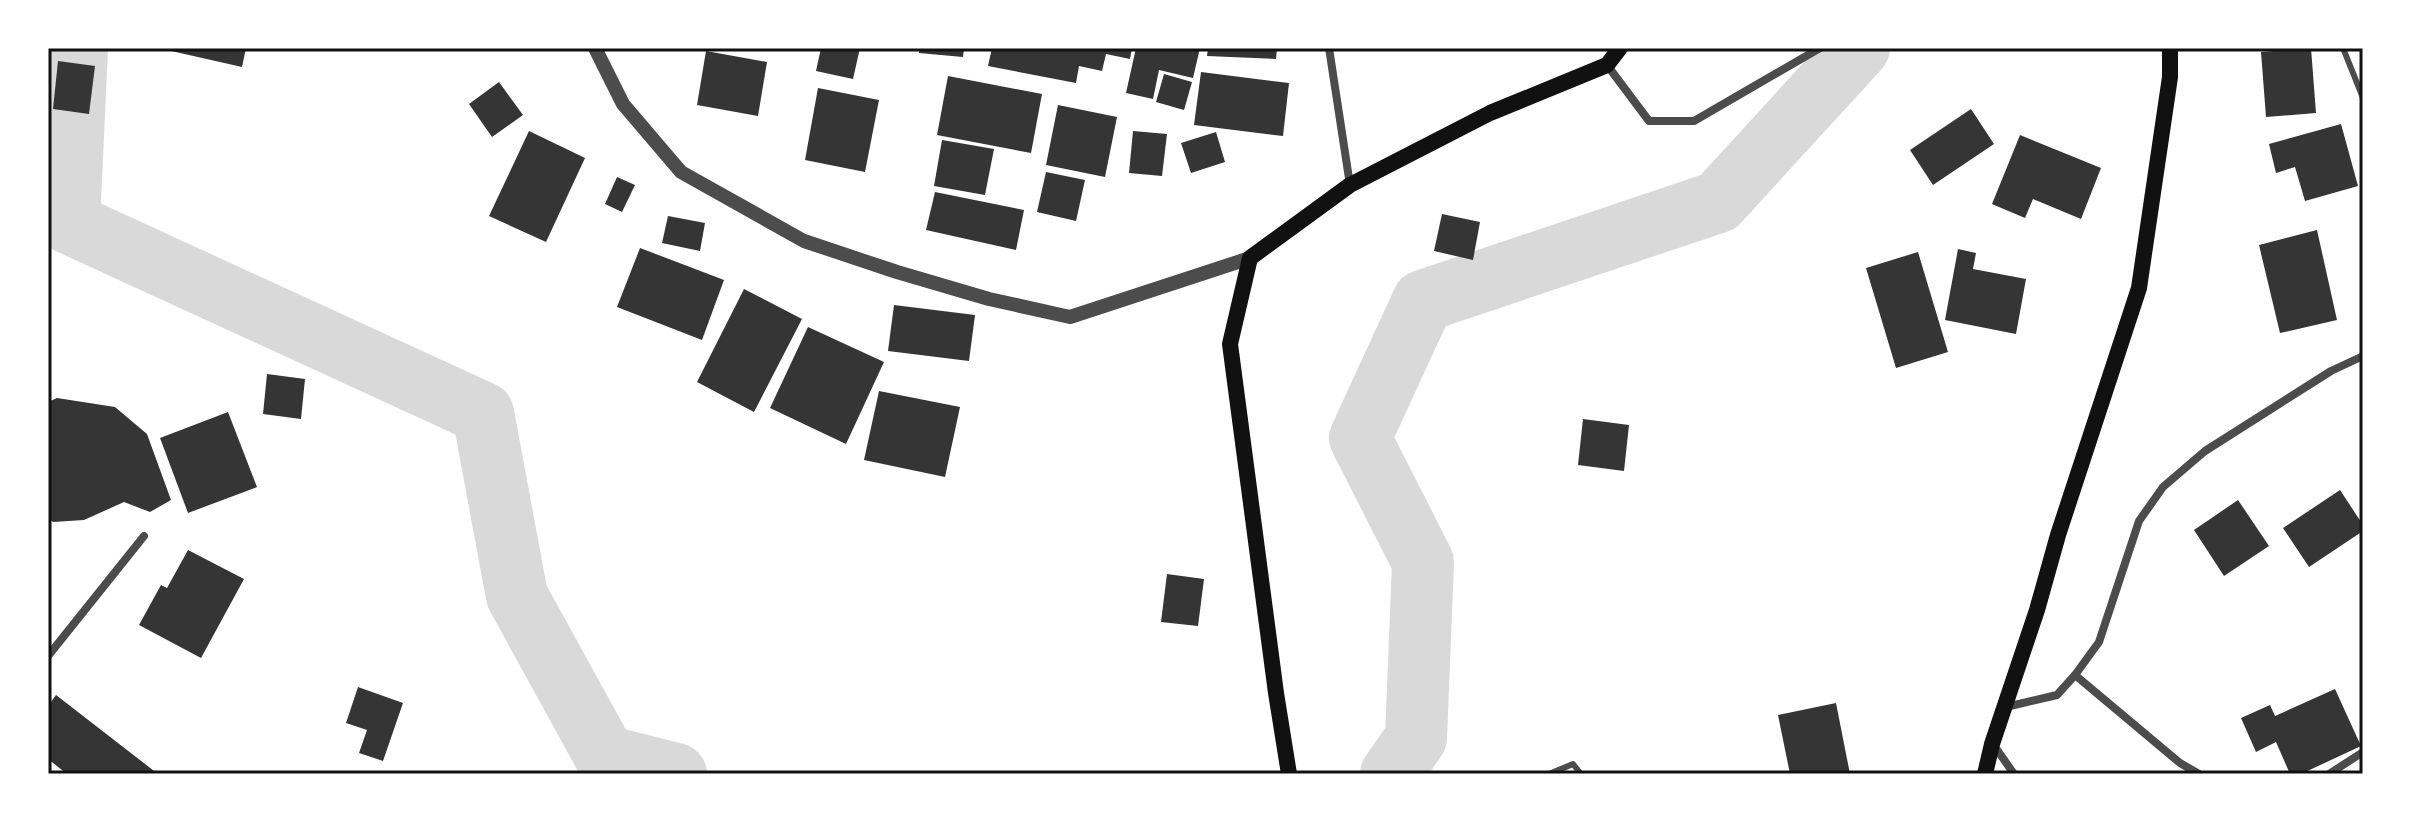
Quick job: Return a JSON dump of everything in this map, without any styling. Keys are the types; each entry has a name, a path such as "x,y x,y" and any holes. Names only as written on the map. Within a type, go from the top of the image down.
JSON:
{"main road":[{"path":"1289,774 1230,344 1250,258 1350,185 1490,113 1607,65 1620,48"},
{"path":"1985,774 2058,535 2139,288 2170,77 2170,48"}],"street":[{"path":"595,48 623,104 681,172 804,241 897,272 989,299 1070,317 1250,258"},
{"path":"1329,48 1350,185"},
{"path":"1607,65 1649,121 1694,121 1820,48"},
{"path":"2006,707 2057,695 2099,642 2139,521 2163,487 2205,451 2331,371 2363,356"},
{"path":"48,656 144,536"},
{"path":"2075,675 2180,763 2199,774"},
{"path":"1992,744 2014,774"},
{"path":"2329,774 2363,752"}],"lane":[{"path":"2343,48 2363,98"},
{"path":"1549,774 1573,764 1581,774"}],"building":[{"path":"158,48 246,48 242,67"},
{"path":"821,48 860,48 853,79 816,71"},
{"path":"919,48 964,48 963,57 919,53"},
{"path":"992,48 1132,48 1130,59 1106,54 1102,71 1079,66 1076,83 988,66"},
{"path":"1136,48 1200,48 1193,78 1159,70 1153,99 1126,93"},
{"path":"1208,48 1277,48 1276,59 1207,56"},
{"path":"2311,48 2316,113 2266,117 2261,52"},
{"path":"706,51 767,62 758,116 697,105"},
{"path":"58,61 95,66 89,114 53,109"},
{"path":"1201,72 1289,83 1283,136 1194,125"},
{"path":"1164,74 1192,82 1184,110 1156,102"},
{"path":"948,76 1042,94 1031,153 937,135"},
{"path":"499,82 523,115 492,137 469,104"},
{"path":"818,88 879,100 865,172 805,160"},
{"path":"1058,105 1117,117 1105,177 1046,165"},
{"path":"1971,109 1994,144 1933,185 1910,150"},
{"path":"2341,124 2358,186 2305,201 2295,167 2276,173 2269,144"},
{"path":"529,131 585,158 546,242 489,216"},
{"path":"1133,131 1167,134 1162,176 1129,173"},
{"path":"1216,132 1225,162 1191,173 1181,143"},
{"path":"2020,135 2101,168 2081,219 2033,199 2025,218 1992,204"},
{"path":"942,140 994,149 985,195 934,186"},
{"path":"1046,172 1085,180 1076,221 1037,212"},
{"path":"617,177 635,185 622,212 605,204"},
{"path":"935,192 1024,210 1016,250 926,230"},
{"path":"1442,214 1480,222 1473,260 1434,251"},
{"path":"668,216 705,223 700,251 662,243"},
{"path":"2317,230 2337,320 2280,333 2259,245"},
{"path":"640,248 724,280 702,340 617,307"},
{"path":"1958,249 1976,253 1973,269 2026,279 2016,334 1945,320"},
{"path":"1918,252 1948,352 1896,368 1866,268"},
{"path":"744,289 802,319 754,412 697,382"},
{"path":"894,305 975,315 969,361 888,351"},
{"path":"808,327 884,362 846,444 770,408"},
{"path":"267,374 305,379 301,419 263,414"},
{"path":"879,391 960,407 945,477 864,460"},
{"path":"57,398 115,407 147,434 171,500 150,512 124,502 84,520 53,522 48,518 48,402"},
{"path":"228,412 257,487 188,513 160,438"},
{"path":"1583,419 1629,425 1624,471 1578,465"},
{"path":"2340,490 2363,525 2363,531 2309,567 2283,528"},
{"path":"2238,500 2269,546 2224,576 2194,530"},
{"path":"188,550 244,579 201,658 139,625 161,585 167,588"},
{"path":"1167,574 1204,579 1198,626 1161,622"},
{"path":"358,687 403,703 383,761 359,753 367,730 346,723"},
{"path":"2335,689 2361,746 2301,774 2290,774 2276,742 2256,752 2241,718 2270,705 2275,716"},
{"path":"56,695 158,774 67,774 48,759 48,706"},
{"path":"1836,703 1850,774 1790,774 1778,715"}],"waterway":[{"path":"77,48 69,223 483,413 517,596 605,756 676,774"},
{"path":"1391,774 1416,738 1423,562 1360,438 1423,301 1718,202 1859,48"}]}
